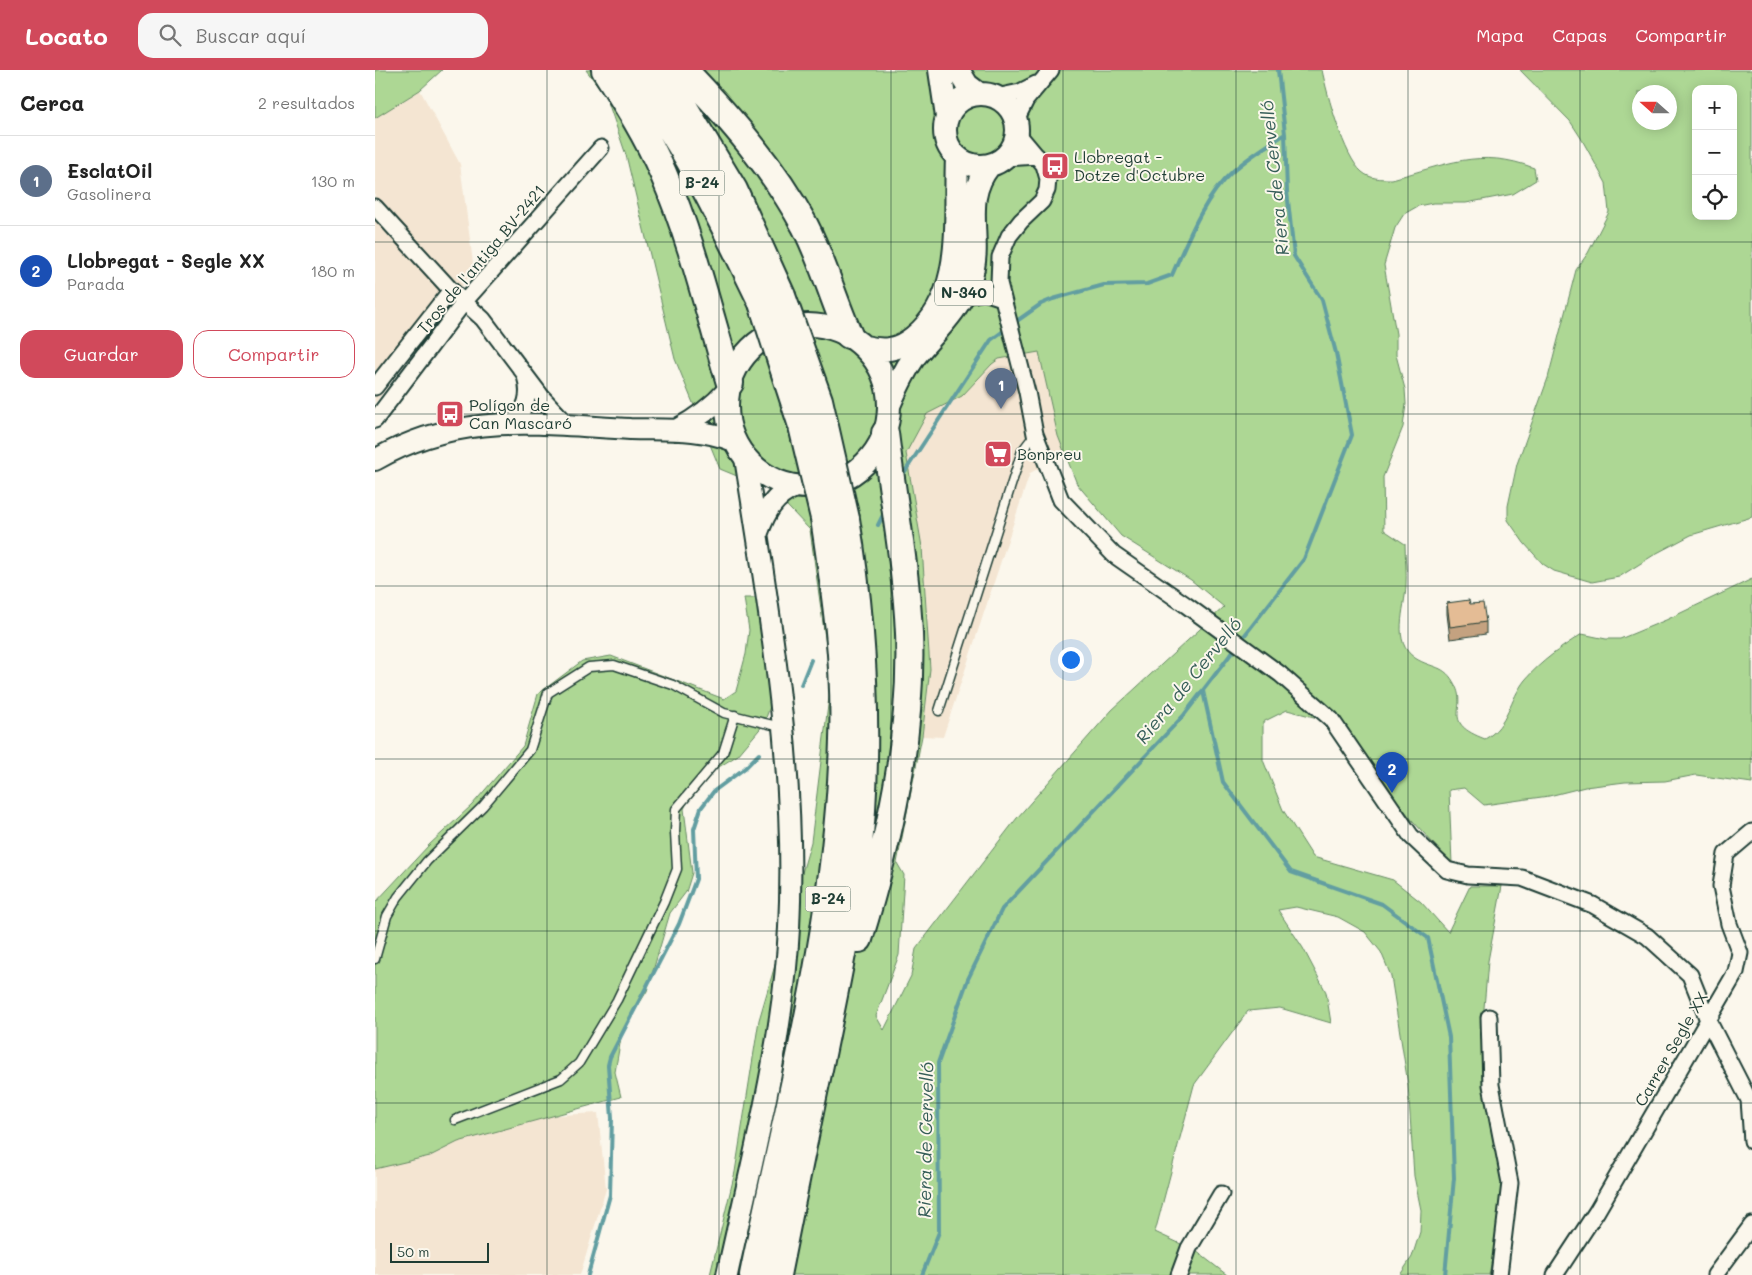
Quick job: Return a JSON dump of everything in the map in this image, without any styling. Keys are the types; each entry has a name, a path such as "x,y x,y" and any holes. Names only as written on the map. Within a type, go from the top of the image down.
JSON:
{"highway":[{"path":"605,70 632,111 663,173 688,244 729,387"},
{"name":"B-24","path":"629,70 657,108 772,300 819,400 835,518 843,739 840,801 833,873 808,1008 753,1275"},
{"name":"B-24","path":"656,70 684,107 734,190 772,300"},
{"path":"684,70 740,130 775,177 804,226 857,341"},
{"path":"820,1064 865,921 893,806 908,703 907,604 885,433"},
{"name":"B-24","path":"777,1275 841,962 862,802 865,743 863,660 855,576 835,518"}],"main road":[{"name":"N-340","path":"857,341 881,368 888,389 890,403 885,433 873,455 855,473 833,484 820,487 795,487 763,474 740,450 728,422 726,402 729,387 740,361 748,351 778,330 802,325 826,326 857,341 885,351 902,346 919,333 938,309 952,274 955,256 957,158 947,141 945,133 947,117 941,70"},
{"path":"958,70 967,85 1011,108 1017,127"},
{"path":"947,117 963,98 988,95"},
{"name":"N-340","path":"890,403 915,357 949,318 962,297 970,279 974,262 973,205 976,186 1016,143 1017,127"},
{"path":"957,158 971,166 997,162"}],"street":[{"path":"1051,70 1026,100 1017,127 1046,172 1047,190 1042,201 1021,221 1009,236 1000,257 1004,304 1027,392 1035,434 1061,500 1114,555 1280,674 1331,719 1411,836 1447,870 1468,875 1522,878 1593,905 1647,936 1690,975 1708,1020 1749,1100 1752,1141"},
{"path":"988,95 1020,92 1040,83"},
{"name":"Tros de l'antiga BV-2421","path":"375,420 465,301 601,148"},
{"path":"997,162 1037,156"},
{"path":"375,207 381,225 483,319 542,397 568,425"},
{"path":"375,387 451,290"},
{"path":"962,297 983,292 1004,304"},
{"path":"513,423 522,413 527,403 529,391 523,370"},
{"path":"677,430 706,413 729,387"},
{"path":"375,460 393,449 437,433 473,425 513,423 677,430 714,434 740,450"},
{"name":"N-340","path":"727,1275 767,1088 783,1002 789,930 790,850 782,728 758,532 740,450"},
{"name":"N-340","path":"758,532 769,506 783,492 795,487"},
{"name":"Carrer Segle XX","path":"1555,1275 1597,1211 1736,972 1740,953 1729,924 1721,886 1727,854 1752,832"},
{"path":"1489,1017 1491,1085 1510,1183 1499,1275"},
{"path":"1179,1275 1189,1248 1221,1194"},
{"path":"1715,1275 1752,1225"}],"lane":[{"path":"939,711 1022,451 1035,434"},
{"path":"375,959 387,916 398,897 427,861 483,806 530,750 547,693 589,667 614,664 673,685 724,713 782,728"},
{"path":"455,1120 561,1079 579,1063 617,1000 664,902 677,868 676,809 723,753 735,716"}],"shaded area":[{"path":"420,90 460,164 474,270 375,403 375,118"},
{"path":"1039,352 1058,436 1065,454 1030,473 943,737 922,736 930,669 922,547 906,453 927,414 962,396 992,364 999,359"},
{"path":"598,1113 606,1189 580,1275 375,1275 375,1153 506,1118"}],"green space":[{"path":"375,70 442,70 420,90 375,118"},
{"path":"586,70 1322,70 1332,109 1349,153 1355,164 1362,172 1369,176 1380,179 1392,179 1463,160 1479,159 1515,162 1534,168 1536,180 1513,194 1466,203 1433,203 1418,206 1404,214 1395,228 1384,265 1396,334 1396,355 1405,389 1406,404 1403,427 1383,477 1384,530 1405,544 1406,586 1401,625 1403,643 1415,658 1447,673 1455,685 1458,694 1459,721 1471,733 1485,739 1499,727 1520,688 1531,673 1552,655 1582,634 1606,639 1620,639 1666,620 1752,579 1752,783 1696,775 1665,781 1625,782 1585,787 1549,796 1484,805 1464,788 1449,790 1452,864 1412,820 1337,723 1287,710 1263,722 1263,760 1283,810 1313,857 1393,880 1421,902 1448,932 1470,886 1502,886 1488,961 1484,1008 1483,1078 1506,1181 1489,1275 1400,1275 1412,1257 1420,1232 1421,1210 1414,1176 1408,1084 1391,976 1381,952 1365,932 1338,917 1296,907 1278,910 1303,948 1326,992 1331,1023 1280,1008 1248,1011 1194,1085 1155,1232 1196,1251 1227,1275 710,1275 735,1172 759,1020 811,842 831,681 810,530 773,491 720,469 675,359 626,155 606,96","holes":["1039,352 1058,436 1077,484 1121,536 1191,580 1224,607 1112,710 1017,818 916,949 911,976 884,1030 876,1016 899,955 904,875 897,863 922,736 930,669 922,547 906,453 927,414 962,396 992,364 999,359"]},
{"path":"1520,70 1752,70 1752,517 1691,535 1657,553 1619,577 1592,582 1554,571 1543,564 1524,543 1508,520 1508,506 1517,464 1548,378 1576,270 1588,253 1609,212 1606,183 1570,121"},
{"path":"744,598 756,598 771,703 764,724 738,755 714,770 688,800 684,809 692,873 686,892 670,913 647,991 622,1032 615,1072 621,1097 458,1142 430,1156 375,1169 375,903 429,845 472,805 523,746 538,694 582,661 611,656 724,699 736,691 746,654 749,630"}],"building":[{"path":"1469,600 1470,604 1483,603 1486,622 1450,627 1447,603"}],"waterway":[{"name":"Riera de Cervelló","path":"1241,640 1304,559 1352,435 1336,353 1322,300 1294,256 1278,70"},
{"path":"1014,323 1041,304 1053,299 1104,285 1147,284 1172,275 1197,220 1222,182 1245,161 1285,134"},
{"path":"904,473 991,340 1006,329"},
{"path":"878,525 884,513"},
{"name":"Riera de Cervelló","path":"922,1275 939,1232 938,1063 968,979 1002,909 1184,715 1237,646"},
{"path":"801,685 811,660"},
{"path":"1203,691 1223,782 1291,872 1382,904 1428,938 1449,1037 1454,1178 1445,1275"},
{"path":"588,1275 610,1195 612,1118 608,1065 610,1057 679,924 696,879 694,829 701,808 714,791 745,768 759,754"}],"place":[{"name":"Llobregat - Dotze d'Octubre","path":"1055,166"},
{"name":"EsclatOil","path":"1001,409"},
{"name":"Polígon de Can Mascaró","path":"450,414"},
{"name":"Bonpreu","path":"998,454"},
{"name":"Llobregat - Segle XX","path":"1392,793"}]}
